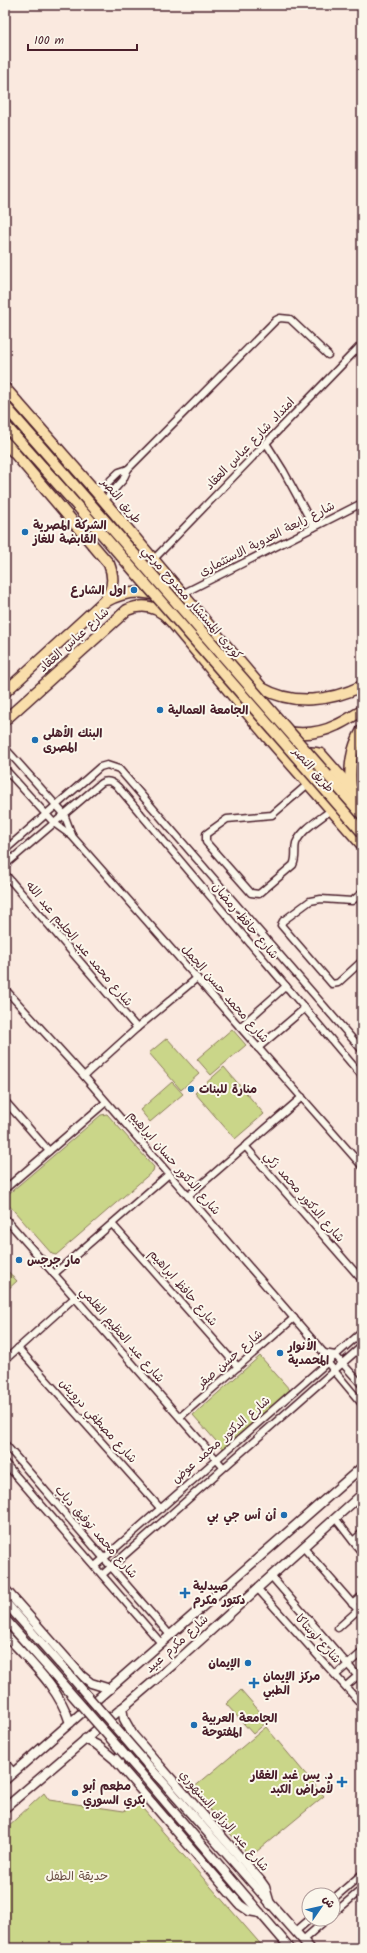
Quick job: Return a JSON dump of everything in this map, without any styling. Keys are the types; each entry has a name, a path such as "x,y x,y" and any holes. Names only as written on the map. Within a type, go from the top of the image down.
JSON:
{"main road":[{"name":"طريق النصر","path":"5,388 101,497 262,688"},
{"name":"كوبرى المستشار ممدوح مرعي","path":"5,406 93,509 362,815"},
{"name":"كوبرى المستشار ممدوح مرعي","path":"5,425 362,832"},
{"path":"5,442 106,559 112,570 113,582 109,594 102,603"},
{"path":"106,559 116,558 124,552 129,543 129,533 127,528"},
{"path":"102,603 116,596 131,592 155,594 163,596 205,622"},
{"name":"شارع عباس العقاد","path":"5,692 102,603"},
{"name":"شارع عباس العقاد","path":"5,720 127,610 138,606 150,607 160,611 169,619"},
{"name":"طريق النصر","path":"169,619 241,706 362,845"},
{"path":"241,706 253,706 259,702 262,696 262,688 284,697 310,700 334,697 362,686"},
{"path":"241,706 254,717 272,728 303,734 328,729 362,711"},
{"path":"351,788 350,761 362,730"},
{"name":"طريق النصر","path":"297,770 297,761 302,754 311,751 321,754 362,801"}],"street":[{"path":"101,497 123,480 128,469 276,320 280,318 290,318 328,355"},
{"name":"امتداد شارع عباس العقاد","path":"153,560 362,344"},
{"path":"266,443 283,470 314,527"},
{"path":"101,497 119,472 128,469"},
{"name":"شارع رابعة العدوية الاستثمارى","path":"182,594 362,503"},
{"name":"شارع محمد حسن الجمل","path":"5,748 64,814 72,836"},
{"name":"شارع حافظ رمضان","path":"56,806 100,767 114,766 123,771 362,1050"},
{"name":"شارع محمد حسن الجمل","path":"5,769 54,823 72,836 362,1166"},
{"name":"شارع حافظ رمضان","path":"64,814 106,780 110,781 121,790 362,1076"},
{"path":"121,790 132,782"},
{"path":"308,784 272,815 223,820 206,834 206,842 252,894 259,894 291,867 295,860 296,843 300,836 331,810"},
{"path":"5,850 56,806"},
{"path":"5,865 64,814"},
{"name":"شارع محمد عبد الحليم عبد الله","path":"5,874 137,1028"},
{"path":"362,893 352,901 321,899 310,901 283,921 281,925 332,984 338,983 362,961"},
{"path":"84,1076 137,1028 197,978"},
{"path":"240,1027 286,986"},
{"name":"شارع الدكتور حسان ابراهيم","path":"5,988 84,1076 294,1318 324,1353 327,1362 362,1404"},
{"path":"258,1048 305,1008"},
{"path":"188,1196 302,1097"},
{"path":"5,1101 49,1151"},
{"path":"5,1189 106,1102"},
{"name":"شارع الدكتور محمد زكي","path":"245,1146 362,1280"},
{"path":"54,1274 169,1174"},
{"name":"شارع عبد العظيم الغلمي","path":"5,1218 223,1467"},
{"name":"شارع حافظ ابراهيم","path":"112,1224 238,1367"},
{"path":"5,1360 74,1298"},
{"name":"شارع حسن صقر","path":"180,1417 294,1318"},
{"name":"شارع الدكتور محمد عوض","path":"95,1566 362,1332"},
{"name":"شارع الدكتور محمد عوض","path":"103,1574 362,1346"},
{"name":"شارع مصطفي درويش","path":"18,1348 161,1509"},
{"path":"324,1353 335,1355 362,1385"},
{"name":"شارع محمد توفيق دياب","path":"5,1444 112,1566 170,1635"},
{"name":"شارع محمد توفيق دياب","path":"5,1463 161,1642"},
{"name":"شارع مكرم عبيد","path":"5,1780 362,1467"},
{"name":"شارع مكرم عبيد","path":"5,1808 122,1708 362,1494"},
{"path":"335,1518 362,1552"},
{"path":"353,1541 362,1533"},
{"path":"302,1547 352,1604 360,1611 338,1628"},
{"name":"شارع لوساكا","path":"271,1576 360,1676"},
{"name":"شارع لوساكا","path":"257,1588 336,1674 362,1705"},
{"path":"5,1589 77,1671 91,1683 110,1689"},
{"path":"352,1604 362,1596"},
{"path":"5,1602 270,1904"},
{"path":"5,1619 290,1948"},
{"path":"5,1634 55,1690 64,1706 70,1723"},
{"path":"336,1674 362,1652"},
{"path":"55,1690 63,1690 70,1687 77,1671"},
{"path":"346,1686 360,1676"},
{"name":"شارع عبد الرزاق السنهوري","path":"122,1708 126,1725 139,1743 260,1880 265,1887 270,1904 310,1948"},
{"path":"84,1739 103,1749 119,1764 240,1905 249,1911 260,1913"},
{"path":"119,1764 120,1753 125,1747 131,1743 139,1743"},
{"path":"5,1762 14,1772"},
{"path":"341,1892 362,1874"},
{"path":"341,1907 362,1889"},
{"path":"295,1932 301,1927"},
{"path":"302,1940 317,1927"}],"green space":[{"path":"232,1029 246,1045 211,1075 197,1059"},
{"path":"167,1038 199,1074 181,1090 149,1053"},
{"path":"224,1067 264,1114 235,1139 195,1093"},
{"path":"172,1082 183,1094 150,1122 140,1110"},
{"path":"107,1114 154,1167 153,1171 56,1255 52,1254 7,1203 6,1196 101,1115"},
{"path":"5,1268 17,1281 6,1291 5,1290"},
{"path":"260,1356 290,1390 223,1449 193,1415"},
{"path":"241,1690 268,1721 253,1734 226,1704"},
{"path":"266,1727 324,1796 250,1857 192,1789"},
{"name":"حديقة الطفل","path":"44,1793 49,1800 124,1811 137,1802 264,1948 5,1948 5,1829"}],"place":[{"name":"الشركة المصرية القابضة للغاز","path":"25,532"},
{"name":"اول الشارع","path":"134,590"},
{"name":"الجامعة العمالية","path":"160,710"},
{"name":"البنك الأهلى المصرى","path":"35,740"},
{"name":"منارة للبنات","path":"191,1089"},
{"name":"مار جرجس","path":"19,1260"},
{"name":"الأنوار المحمدية","path":"280,1353"},
{"name":"أن أس جي بي","path":"284,1515"},
{"name":"صيدلية دكتور مكرم","path":"185,1593"},
{"name":"الإيمان","path":"248,1663"},
{"name":"مركز الإيمان الطبي","path":"254,1683"},
{"name":"الجامعة العربية المفتوحة","path":"194,1725"},
{"name":"د. يس غبد الغقار لأمراض الكبد","path":"342,1782"},
{"name":"مطعم أبو بكري السوري","path":"75,1793"}]}
